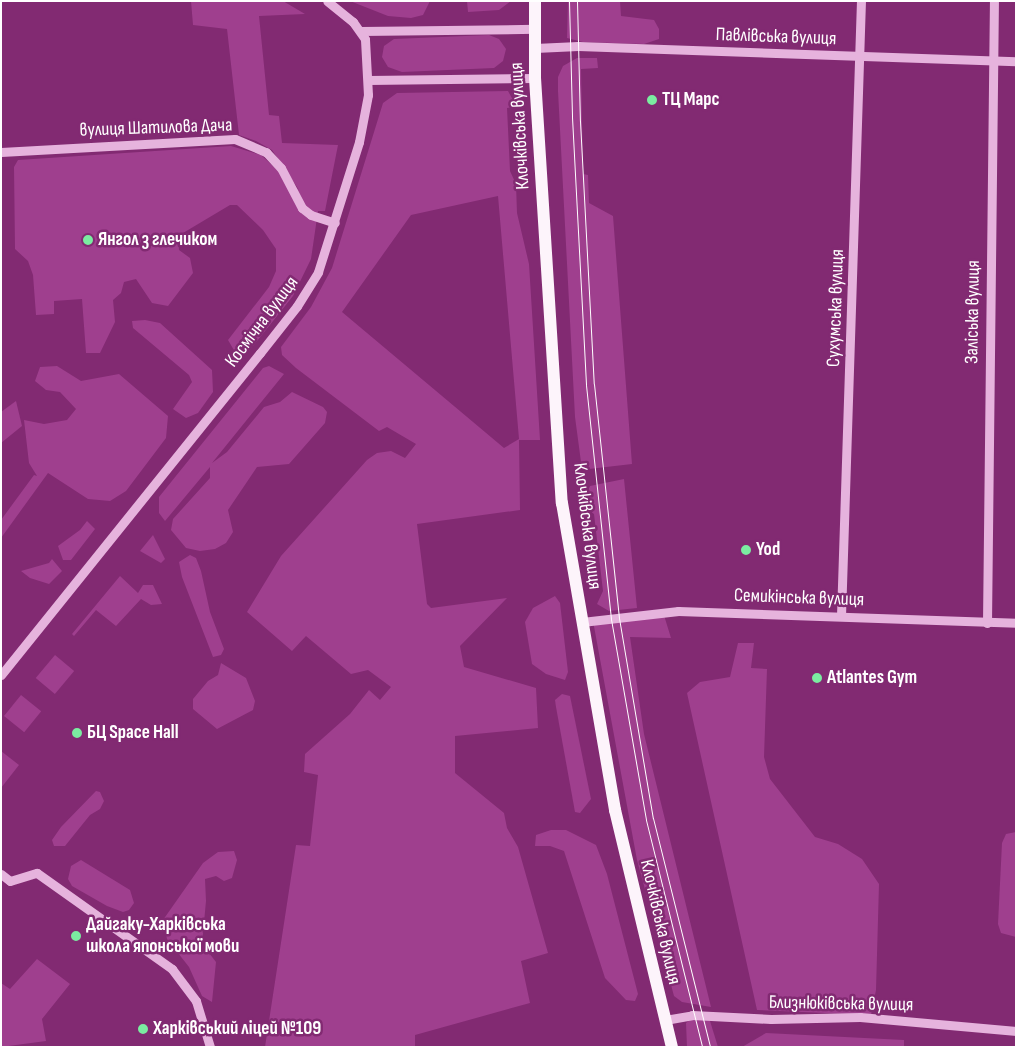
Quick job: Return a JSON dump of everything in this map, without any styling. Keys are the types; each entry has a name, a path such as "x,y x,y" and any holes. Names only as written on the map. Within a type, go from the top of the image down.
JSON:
{"main road":[{"name":"Клочківська вулиця","path":"535,1 535,78 562,502 615,810 672,1047"}],"street":[{"path":"327,1 361,31 535,29"},
{"name":"Сухумська вулиця","path":"841,616 861,56 861,1"},
{"name":"Заліська вулиця","path":"987,623 994,1"},
{"name":"Космічна вулиця","path":"1,675 297,306 318,272 359,142 368,80 367,48 361,31"},
{"name":"Павлівська вулиця","path":"535,48 584,46 1016,61"},
{"path":"368,80 535,78"},
{"name":"вулиця Шатилова Дача","path":"1,152 235,139 266,152 281,168 302,208 311,215 335,223"},
{"name":"Семикінська вулиця","path":"582,622 678,610 1016,624"},
{"path":"1,874 10,881 37,873 172,968 196,1001 210,1047"},
{"name":"Близнюківська вулиця","path":"665,1020 692,1015 771,1019 860,1017 1016,1031"}],"shaded area":[{"path":"191,1 283,1 305,14 259,16 269,115 279,116 282,143 338,145 325,211 318,211 311,259 293,296 249,351 235,352 228,340 269,287 276,271 276,249 263,230 237,205 230,205 178,236 179,250 190,258 193,273 168,306 152,303 136,279 124,282 121,293 113,300 115,322 100,353 86,353 82,299 54,301 54,314 36,315 33,275 28,261 15,249 14,167 18,160 231,146 261,155 299,190 272,150 256,141 239,135 227,29 193,25"},
{"path":"350,1 430,1 423,15 411,18 388,16"},
{"path":"467,1 511,1 499,10 468,12"},
{"path":"568,1 620,1 621,16 654,20 659,29 659,39 644,44 583,42 567,38"},
{"path":"489,35 499,39 506,49 503,61 494,68 402,72 388,67 382,57 384,46 394,39"},
{"path":"577,58 597,58 598,68 581,69 583,174 588,175 589,203 613,216 632,464 589,469 581,462 575,417 558,91 558,77 563,66"},
{"path":"508,91 514,102 514,107 507,108 510,171 516,184 517,213 529,264 540,440 519,440 520,510 417,524 427,604 431,608 507,598 460,646 464,667 536,688 538,728 455,736 455,773 504,813 507,828 518,847 548,953 521,961 530,1003 415,1035 415,1047 265,1047 296,845 310,846 318,775 304,772 305,754 350,714 369,690 380,700 391,687 368,670 351,674 306,636 292,651 247,612 281,556 367,460 377,453 391,451 405,458 416,444 387,427 379,431 296,368 282,355 281,347 311,307 332,268 383,103 397,93","holes":["498,196 519,439 504,448 342,312 411,215"]},
{"path":"145,320 160,323 212,370 213,392 198,413 186,418 173,409 192,382 189,375 133,328 132,321"},
{"path":"57,366 81,381 119,374 168,416 166,438 126,491 110,501 88,499 48,473 1,538 1,520 34,475 37,476 29,463 24,420 44,424 67,420 76,409 60,392 46,390 35,381 40,367"},
{"path":"269,366 284,374 212,463 227,452 264,407 280,402 292,392 323,407 327,412 325,423 289,464 257,467 228,510 233,532 226,543 215,549 200,551 186,548 171,530 173,519 210,478 210,467 165,521 159,513 159,497 263,368"},
{"path":"16,401 22,426 1,443 1,412"},
{"path":"624,479 637,608 609,611 597,604 603,591 594,514 586,508 586,495 590,486"},
{"path":"87,521 95,529 71,560 63,560 58,546 80,530"},
{"path":"153,535 165,559 161,563 140,551"},
{"path":"190,555 196,558 201,571 210,612 224,649 221,655 213,657 182,577 179,562"},
{"path":"52,559 62,571 49,584 30,578 21,571 49,563"},
{"path":"120,576 138,593 143,585 153,585 162,604 151,605 141,599 116,626 96,610 74,636 72,634"},
{"path":"555,596 560,603 568,672 565,680 546,674 532,664 525,622 533,608"},
{"path":"663,612 671,638 630,637 644,734 711,1007 682,1002 674,996 637,860 593,621"},
{"path":"738,643 754,643 751,668 767,669 764,757 770,779 815,837 838,844 862,859 879,884 876,990 871,1015 757,1010 687,693 700,682 730,677"},
{"path":"55,655 74,671 55,694 36,678"},
{"path":"221,663 246,678 255,701 253,710 217,729 193,709 193,699 208,681 218,675"},
{"path":"562,694 570,696 591,799 580,813 575,812 556,707 555,700"},
{"path":"21,695 41,711 24,732 4,716"},
{"path":"1,751 19,765 1,788"},
{"path":"96,791 100,792 104,801 100,809 90,815 65,846 54,846 52,840 61,827"},
{"path":"551,830 566,830 596,845 607,874 638,994 635,1001 626,1000 605,978 564,851 550,846 535,846 536,835"},
{"path":"1016,832 1016,937 1001,933 998,924 1002,843 1006,834"},
{"path":"234,851 237,860 232,878 224,881 216,876 205,879 206,901 202,944 216,962 212,1002 202,996 189,967 167,939 163,920 203,863 218,852"},
{"path":"81,860 130,890 134,903 129,910 123,912 107,906 72,886 68,879 71,866"},
{"path":"37,959 70,984 42,1019 46,1041 1,1047 1,983 10,989"},
{"path":"706,1019 710,1021 718,1047 687,1047 686,1023 690,1020"},
{"path":"766,1033 904,1040 904,1047 742,1047"}],"tram line":[{"path":"569,1 572,117 586,385 611,619 646,820 702,1047"},
{"path":"577,1 580,121 594,384 619,618 653,818 710,1047"}],"place":[{"name":"ТЦ Марс","path":"652,100"},
{"name":"Янгол з глечиком","path":"88,240"},
{"name":"Yod","path":"746,550"},
{"name":"Atlantes Gym","path":"817,678"},
{"name":"БЦ Space Hall","path":"77,733"},
{"name":"Дайгаку-Харківська школа японської мови","path":"76,936"},
{"name":"Харківський ліцей №109","path":"143,1029"}]}
